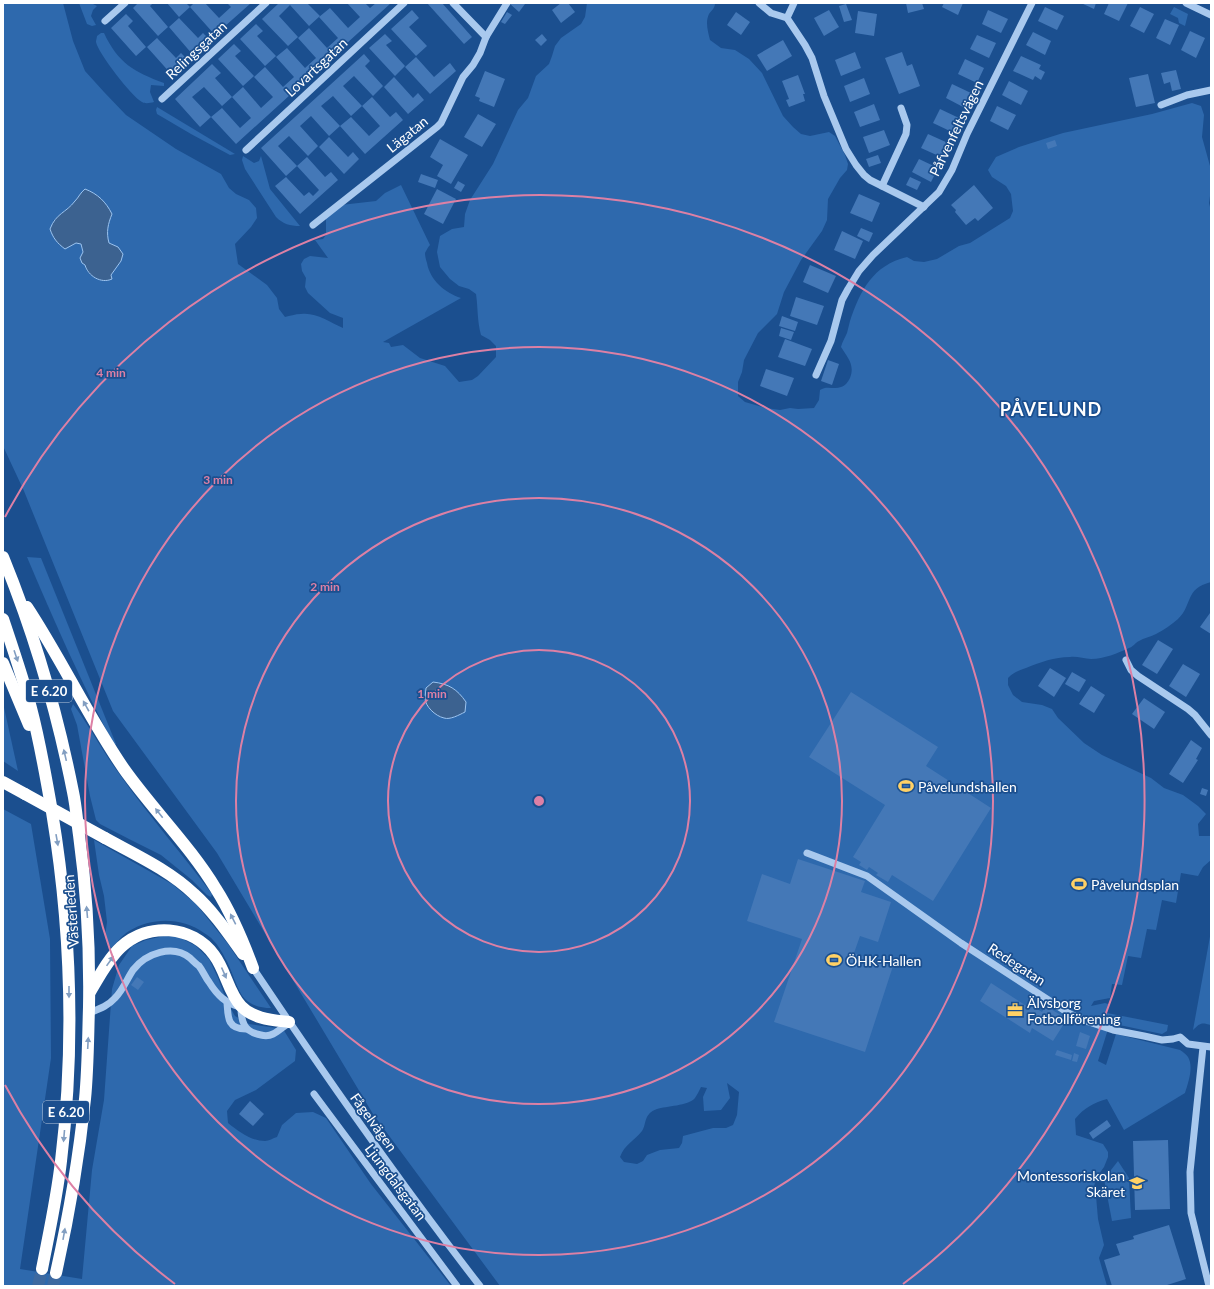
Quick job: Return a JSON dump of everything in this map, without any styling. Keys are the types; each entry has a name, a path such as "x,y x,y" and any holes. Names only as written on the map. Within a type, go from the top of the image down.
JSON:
{"highway":[{"name":"Västerleden","path":"3,557 17,591 39,656 59,731 73,793 83,866 88,921 90,967 86,1090 76,1166 56,1273"},
{"path":"17,591 46,636 120,764 216,888 239,930 253,968"},
{"name":"Västerleden","path":"3,620 21,672 43,760 59,857 65,906 70,984 70,1040 62,1161 42,1269"},
{"path":"3,663 43,760"},
{"path":"3,782 155,865 175,878 195,894 223,925 253,968"},
{"path":"89,993 112,957 120,948 136,936 155,930 165,929 189,934 208,947 220,964 235,998 242,1007 254,1016 289,1022"}],"street":[{"path":"105,21 125,3"},
{"name":"Relingsgatan","path":"162,99 266,3"},
{"name":"Lovartsgatan","path":"246,150 404,3"},
{"path":"453,3 486,37"},
{"name":"Lägatan","path":"313,226 441,123 463,77 473,65 480,53 486,37 507,3"},
{"path":"759,3 772,12 786,18 812,58 824,96 850,157 864,175 870,180 924,207"},
{"path":"786,18 794,3"},
{"name":"Påfvenfeltsvägen","path":"816,375 831,342 842,300 848,289 873,255 939,192 952,170 967,134 1032,3"},
{"path":"1186,3 1211,15"},
{"path":"1161,104 1187,95 1211,90"},
{"path":"882,186 906,134 907,125 901,108"},
{"path":"1126,660 1131,670 1138,676 1195,715 1211,735"},
{"name":"Redegatan","path":"807,853 867,876 961,943 1078,1018 1113,1030 1162,1040 1173,1039 1180,1036 1188,1044 1207,1047 1190,1172 1191,1213 1209,1286"},
{"path":"89,1013 105,1006 115,998 134,969 142,961 163,951 176,951 186,956 200,967 220,998 233,1005 242,1007 241,1018 246,1029"},
{"name":"Fågelvägen","path":"253,968 347,1107 407,1190 480,1286"},
{"path":"227,1002 228,1019 232,1025 238,1029 246,1029 255,1034 265,1036 272,1035 289,1022"},
{"name":"Ljungdalsgatan","path":"314,1094 457,1286"}],"shaded area":[{"path":"3,3 63,3 73,41 85,71 104,92 126,115 176,149 221,174 229,188 236,194 249,200 256,208 257,218 251,227 235,244 238,264 267,285 277,298 279,309 285,317 299,314 312,314 343,328 343,318 330,313 308,293 305,287 306,278 302,271 301,264 304,259 310,256 328,258 315,240 323,239 326,235 326,218 341,205 376,201 385,193 401,185 430,245 425,254 431,275 439,285 449,293 461,298 383,342 389,343 391,347 403,345 420,358 445,366 459,382 472,380 478,376 496,357 496,346 490,340 481,335 476,294 469,289 459,286 450,279 440,267 437,252 440,236 452,229 464,227 465,214 470,200 493,164 518,110 528,98 536,76 549,64 555,46 561,38 581,24 585,17 587,3 715,3 714,8 709,14 707,20 710,40 721,48 735,50 749,59 762,73 783,116 801,134 810,136 829,132 835,136 848,164 847,170 840,178 828,199 827,220 822,231 801,260 784,292 777,314 758,333 744,360 742,372 738,382 738,396 745,402 780,410 790,408 814,408 819,400 820,390 825,388 841,387 848,381 852,369 841,345 847,333 858,299 863,290 885,266 907,257 914,261 924,262 937,259 959,246 970,243 1010,218 1013,211 1011,194 1006,186 992,177 988,170 996,157 1019,147 1063,133 1152,114 1192,103 1201,106 1204,115 1202,137 1210,166 1211,189 1209,203 1211,211 1211,582 1202,585 1193,593 1183,614 1178,619 1162,631 1141,640 1130,647 1111,655 1096,659 1064,657 1053,659 1018,671 1008,678 1008,685 1013,695 1022,702 1042,705 1052,709 1058,718 1084,743 1102,755 1151,778 1164,788 1183,795 1198,806 1206,814 1198,824 1199,836 1211,836 1211,860 1203,867 1198,876 1181,873 1176,903 1162,900 1156,930 1147,929 1141,958 1128,956 1122,985 1112,984 1110,998 1094,1001 1091,1006 1105,1003 1108,1004 1107,1013 1168,1025 1167,1031 1162,1034 1110,1023 1098,1061 1106,1065 1116,1034 1180,1050 1188,1057 1190,1061 1190,1075 1185,1093 1124,1130 1107,1099 1089,1106 1075,1119 1076,1135 1103,1144 1108,1152 1108,1157 1104,1167 1096,1178 1094,1187 1098,1219 1104,1245 1099,1258 1107,1286 500,1286 373,1114 217,853 113,711 24,491 3,446","holes":["85,189 98,196 112,214 109,221 108,239 109,243 118,247 121,261 113,272 111,279 108,280 97,279 88,272 84,263 81,244 76,243 71,246 53,221 75,202","727,1083 739,1092 737,1115 733,1125 726,1128 713,1128 683,1136 682,1143 679,1148 660,1150 647,1155 643,1161 637,1164 624,1162 620,1157 627,1146 642,1131 647,1116 653,1111 692,1101 701,1087 707,1088 703,1097 704,1111 721,1110 730,1098"]},
{"path":"79,3 91,3 97,6 93,10 91,16 96,25 92,26 87,24"},
{"path":"1174,7 1188,14 1185,26 1179,23 1178,18 1170,14"},
{"path":"104,33 115,52 128,65 144,75 164,83 164,86 151,85 150,92 154,102 142,102 131,92 116,74 98,48 96,42 97,36"},
{"path":"157,107 235,154 230,155 157,114"},
{"path":"243,156 254,163 259,161 261,156 270,189 300,226 287,224 276,217 245,169 242,160"},
{"path":"85,189 98,196 112,214 108,228 109,243 118,247 123,254 121,261 111,275 112,279 99,280 92,276 80,258 83,252 81,244 76,243 65,249 52,235 50,229 58,216 72,205"},
{"path":"27,557 41,558 116,744 114,745 47,605"},
{"path":"433,682 444,684 459,694 466,702 465,712 454,717 446,718 437,715 431,710 425,701 425,697 426,688"},
{"path":"3,703 18,771 3,761"},
{"path":"73,704 120,775 212,894 211,897 161,855 100,824 96,820 77,725 71,709"},
{"path":"3,809 31,824 50,939 51,1058 20,1269 82,1279 92,1170 104,1100 112,989 119,965 132,946 146,940 164,936 179,937 196,946 209,959 227,1002 235,1016 249,1024 283,1029 296,1050 295,1061 256,1090 235,1100 227,1111 228,1123 250,1137 260,1141 268,1141 277,1137 282,1125 296,1113 313,1112 326,1118 371,1184 451,1286 3,1286"},
{"path":"94,840 172,884 196,904 228,944 271,1008 257,1006 245,999 239,991 228,963 217,944 208,935 186,924 167,921 147,923 126,933 111,948 105,937 107,922"},
{"path":"1211,931 1211,1025 1201,1024 1193,1030"},
{"path":"1118,1161 1129,1178 1131,1218 1112,1221 1104,1179"}],"building":[{"path":"138,3 153,3 150,6 168,27 158,36 133,8"},
{"path":"167,3 186,3 190,7 179,17"},
{"path":"194,3 205,3 219,18 231,7 227,3 251,3 215,35 190,7"},
{"path":"279,3 307,3 320,16 309,26 290,5 279,16 298,37 288,46 262,19"},
{"path":"347,3 365,3 370,8 376,3 391,3 236,144 211,117 222,108 240,128 251,118 232,97 243,87 261,108 273,97 254,77 265,67 283,87 294,77 276,57 287,48 305,68 316,58 298,38 309,28 327,48 338,38 319,17 330,8 348,28 360,17"},
{"path":"427,3 442,3 472,37 464,44"},
{"path":"509,3 524,3 525,4 519,12"},
{"path":"561,3 568,3 575,12 561,23 552,10"},
{"path":"906,3 922,3 924,9 908,13"},
{"path":"944,3 963,3 958,15 942,7"},
{"path":"1081,3 1096,3 1094,9"},
{"path":"1109,3 1128,3 1119,21 1104,14"},
{"path":"846,4 852,20 844,22 839,6"},
{"path":"1045,7 1064,16 1057,30 1038,21"},
{"path":"1140,7 1154,14 1144,33 1130,26"},
{"path":"412,10 419,18 409,27 427,46 416,56 391,29"},
{"path":"829,10 839,27 824,36 814,18"},
{"path":"988,10 1008,19 1001,33 982,24"},
{"path":"858,11 877,14 874,36 855,33"},
{"path":"507,12 512,15 505,24 501,22"},
{"path":"736,12 750,22 741,35 727,25"},
{"path":"126,14 133,21 128,26 146,47 136,56 111,28"},
{"path":"179,18 198,38 203,33 210,40 193,55 169,27"},
{"path":"1165,19 1179,25 1170,45 1156,38"},
{"path":"256,24 263,31 257,36 276,56 265,66 240,39"},
{"path":"1190,31 1205,38 1196,58 1181,50"},
{"path":"1033,32 1051,41 1045,55 1026,45"},
{"path":"385,34 392,41 386,45 405,66 395,76 369,48"},
{"path":"542,34 547,40 541,46 535,40"},
{"path":"977,35 996,43 989,58 970,49"},
{"path":"157,38 176,58 181,53 188,60 172,75 147,47"},
{"path":"783,40 792,56 767,71 757,55"},
{"path":"234,44 241,51 235,56 254,76 243,86 218,59"},
{"path":"855,52 861,68 841,76 835,60"},
{"path":"902,52 907,66 912,64 920,86 899,94 885,58"},
{"path":"364,54 370,61 365,66 383,86 373,96 354,76 343,86 362,106 351,116 333,96 321,106 340,126 329,136 311,116 300,126 318,146 308,156 289,136 278,146 297,166 286,176 261,148"},
{"path":"1021,56 1041,65 1039,69 1045,72 1041,80 1035,76 1033,80 1013,71"},
{"path":"416,57 434,77 450,63 456,71 430,94 405,67"},
{"path":"965,59 984,68 977,83 958,74"},
{"path":"212,64 221,73 215,78 232,97 222,106 204,87 192,97 211,117 200,127 175,99"},
{"path":"1176,70 1181,89 1172,91 1170,82 1164,84 1161,73"},
{"path":"485,71 505,79 494,107 479,101 480,98 475,96"},
{"path":"1148,74 1155,103 1136,107 1129,78"},
{"path":"798,75 805,94 803,94 805,101 789,107 786,100 789,99 782,81"},
{"path":"394,77 413,98 418,93 424,100 408,114 384,87"},
{"path":"864,78 870,94 850,102 844,86"},
{"path":"1009,81 1028,91 1021,105 1002,95"},
{"path":"952,84 971,93 965,108 946,98"},
{"path":"372,97 390,117 396,112 403,120 365,154 340,126 351,117 369,136 380,126 362,106"},
{"path":"874,104 880,120 860,127 854,112"},
{"path":"997,106 1016,115 1008,130 990,121"},
{"path":"940,109 959,118 952,132 933,123"},
{"path":"478,114 496,124 482,147 464,137"},
{"path":"884,130 890,145 869,153 863,137"},
{"path":"928,134 948,143 941,157 921,148"},
{"path":"329,137 348,157 353,152 359,159 344,174 319,147"},
{"path":"440,139 468,155 451,184 437,176 443,165 430,157"},
{"path":"1055,140 1057,146 1048,149 1046,143"},
{"path":"878,155 881,163 869,167 866,159"},
{"path":"307,157 325,177 331,172 338,180 300,214 275,186 286,177 304,196 309,192 313,196 319,190 297,166"},
{"path":"919,159 938,168 931,182 912,172"},
{"path":"421,174 438,180 435,188 418,182"},
{"path":"910,177 921,182 917,190 906,185"},
{"path":"458,181 465,185 461,192 454,188"},
{"path":"974,185 993,208 978,221 975,218 966,225 951,205"},
{"path":"437,189 456,199 443,224 424,214"},
{"path":"859,194 880,203 872,222 850,213"},
{"path":"861,228 873,233 869,242 857,236"},
{"path":"842,231 863,241 855,259 834,250"},
{"path":"810,265 836,276 828,293 803,282"},
{"path":"796,297 824,306 817,325 790,316"},
{"path":"782,316 798,322 795,331 779,326"},
{"path":"781,328 794,332 791,340 779,336"},
{"path":"785,339 812,349 805,366 778,357"},
{"path":"828,360 839,364 832,385 821,381"},
{"path":"766,369 794,378 787,396 760,386"},
{"path":"1211,613 1211,634 1200,627"},
{"path":"1158,640 1173,649 1157,674 1142,665"},
{"path":"1183,664 1200,674 1186,697 1169,686"},
{"path":"1050,668 1066,678 1054,697 1038,686"},
{"path":"1072,672 1086,680 1079,692 1065,684"},
{"path":"1091,686 1105,695 1094,713 1079,704"},
{"name":"Påvelundshallen","path":"851,692 938,747 926,766 991,808 933,901 892,875 888,882 876,875 878,873 869,867 867,870 859,865 861,862 853,857 885,805 809,757"},
{"path":"1144,698 1165,712 1154,729 1132,714"},
{"path":"1191,740 1202,748 1196,759 1198,760 1183,783 1169,774"},
{"path":"1202,788 1208,790 1206,796 1200,794"},
{"name":"ÖHK-Hallen","path":"798,859 865,881 861,892 891,902 878,942 860,936 854,953 893,966 865,1052 774,1022 802,939 747,921 762,874 790,884"},
{"path":"137,977 144,982 138,990 131,985"},
{"name":"Älvsborg Fotbollförening","path":"991,983 1028,1007 1029,1004 1042,1012 1046,1006 1067,1019 1053,1041 1032,1028 1030,1033 980,1001"},
{"path":"1080,1032 1090,1036 1086,1049 1076,1046"},
{"path":"1057,1050 1072,1055 1071,1060 1055,1055"},
{"path":"1074,1053 1079,1055 1077,1062 1072,1061"},
{"path":"250,1101 264,1114 253,1126 239,1114"},
{"path":"1107,1120 1111,1126 1093,1139 1089,1133"},
{"path":"1168,1140 1170,1209 1135,1210 1133,1141"},
{"path":"1169,1225 1186,1279 1164,1286 1112,1286 1104,1260 1120,1255 1116,1244 1134,1239 1133,1236"}],"tunnel":[{"path":"38,1286 42,1269"},
{"path":"53,1286 56,1273"}],"place":[{"name":"Påvelundshallen","path":"906,786"},
{"name":"Påvelundsplan","path":"1079,884"},
{"name":"ÖHK-Hallen","path":"834,960"},
{"name":"Älvsborg Fotbollförening","path":"1015,1010"},
{"name":"Montessoriskolan Skäret","path":"1137,1183"}],"district":[{"name":"PÅVELUND","path":"1051,409"}]}
